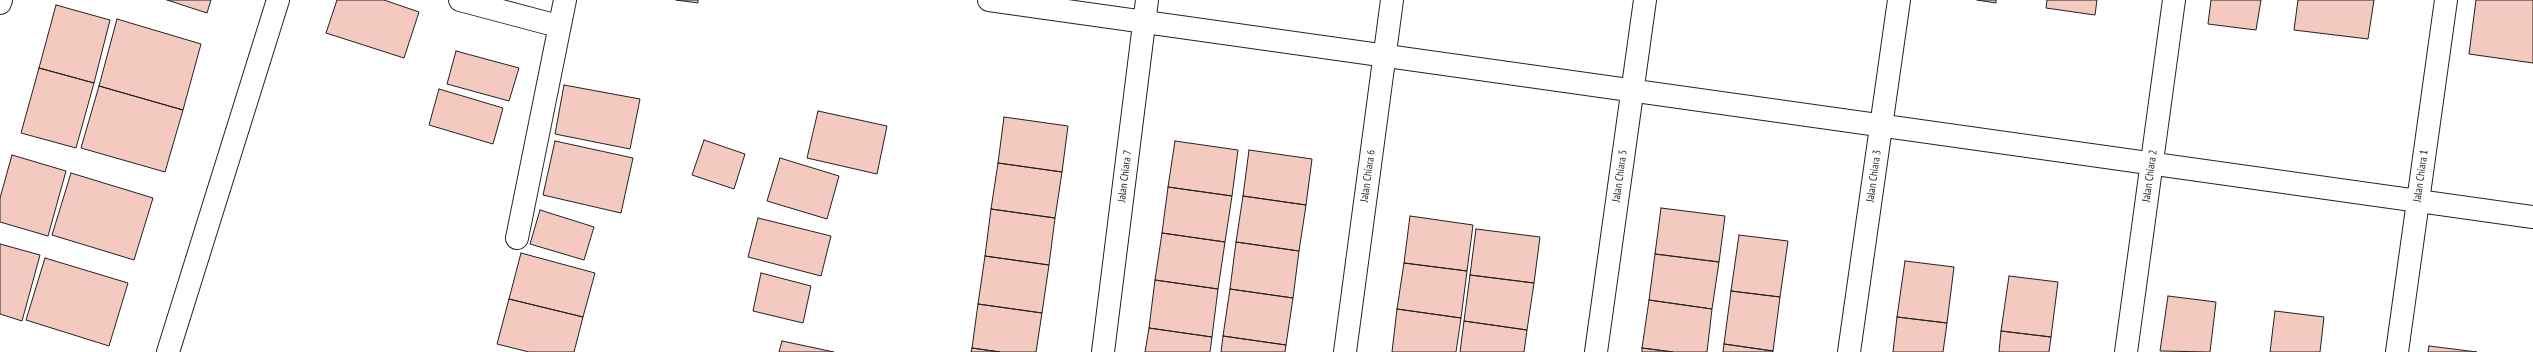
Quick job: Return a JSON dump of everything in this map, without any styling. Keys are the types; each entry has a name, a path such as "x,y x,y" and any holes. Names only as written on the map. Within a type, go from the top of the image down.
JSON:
{"street":[{"path":"168,352 278,0"},
{"path":"460,0 558,26"},
{"path":"517,238 558,26 565,0"},
{"path":"989,0 2533,217"},
{"name":"Jalan Chiara 7","path":"1103,352 1147,0"},
{"name":"Jalan Chiara 6","path":"1345,352 1392,0"},
{"name":"Jalan Chiara 5","path":"1596,352 1645,0"},
{"name":"Jalan Chiara 3","path":"1849,352 1899,0"},
{"name":"Jalan Chiara 2","path":"2126,352 2174,0"},
{"name":"Jalan Chiara 1","path":"2397,352 2446,0"}],"building":[{"path":"167,0 211,0 207,13"},
{"path":"337,0 384,0 419,12 404,58 326,33"},
{"path":"676,0 698,0 698,3"},
{"path":"1977,0 1996,0 1996,3"},
{"path":"2047,0 2097,0 2095,15 2046,8"},
{"path":"2211,0 2261,0 2256,30 2208,24"},
{"path":"2298,0 2374,0 2368,39 2294,30"},
{"path":"2476,0 2533,0 2533,63 2469,54"},
{"path":"56,5 110,20 94,83 39,68"},
{"path":"117,19 201,44 183,110 99,86"},
{"path":"456,51 519,68 509,101 447,84"},
{"path":"39,68 94,83 76,148 21,133"},
{"path":"564,85 640,99 630,149 555,134"},
{"path":"99,86 183,110 165,172 81,148"},
{"path":"439,89 503,108 493,144 429,125"},
{"path":"818,111 887,126 877,174 807,158"},
{"path":"1004,117 1068,126 1062,172 998,163"},
{"path":"704,140 745,154 734,189 692,175"},
{"path":"555,141 633,158 621,213 543,195"},
{"path":"1175,141 1238,150 1232,196 1168,187"},
{"path":"1249,150 1312,159 1306,205 1243,196"},
{"path":"12,155 66,171 48,236 0,222 0,198"},
{"path":"780,158 839,176 827,219 767,201"},
{"path":"998,163 1062,172 1055,218 991,209"},
{"path":"71,173 153,198 134,260 52,235"},
{"path":"1168,187 1232,196 1225,242 1162,233"},
{"path":"1243,196 1306,205 1299,251 1236,242"},
{"path":"1661,208 1725,216 1719,262 1655,254"},
{"path":"991,209 1055,218 1049,265 985,256"},
{"path":"540,210 594,227 584,260 530,244"},
{"path":"1410,216 1473,225 1467,271 1404,263"},
{"path":"758,218 831,236 821,276 748,257"},
{"path":"1476,229 1540,237 1534,283 1470,275"},
{"path":"1162,233 1225,242 1218,289 1155,280"},
{"path":"1739,235 1788,241 1780,297 1731,291"},
{"path":"1236,242 1299,251 1293,298 1230,289"},
{"path":"0,244 40,255 22,321 0,314"},
{"path":"521,253 595,273 583,317 509,299"},
{"path":"1655,254 1719,262 1712,309 1649,300"},
{"path":"985,256 1049,265 1042,313 978,304"},
{"path":"45,258 128,283 109,346 26,320"},
{"path":"1905,261 1954,267 1947,323 1897,317"},
{"path":"1404,263 1467,271 1461,318 1397,309"},
{"path":"761,273 811,286 803,323 753,311"},
{"path":"1470,275 1534,283 1527,330 1464,321"},
{"path":"2009,276 2058,282 2051,337 2001,331"},
{"path":"1155,280 1218,289 1212,337 1149,328"},
{"path":"1230,289 1293,298 1286,345 1223,336"},
{"path":"1731,291 1780,297 1773,351 1724,344"},
{"path":"2168,296 2216,302 2210,352 2160,351"},
{"path":"509,299 583,317 574,352 529,352 497,344"},
{"path":"1649,300 1712,309 1707,352 1673,352 1642,348"},
{"path":"978,304 1042,313 1036,352 1000,352 972,348"},
{"path":"1397,309 1461,318 1456,352 1392,352"},
{"path":"2275,311 2324,317 2320,352 2270,352"},
{"path":"1897,317 1947,323 1943,352 1893,352"},
{"path":"1464,321 1527,330 1524,352 1460,352"},
{"path":"1149,328 1212,337 1210,352 1145,352"},
{"path":"2001,331 2051,337 2049,352 1999,352"},
{"path":"1223,336 1286,345 1285,352 1221,352"},
{"path":"782,341 834,352 779,352"},
{"path":"1724,344 1773,351 1773,352 1723,352"},
{"path":"2429,346 2477,352 2428,352"},
{"path":"972,348 1000,352 971,352"},
{"path":"1642,348 1673,352 1642,352"}]}
